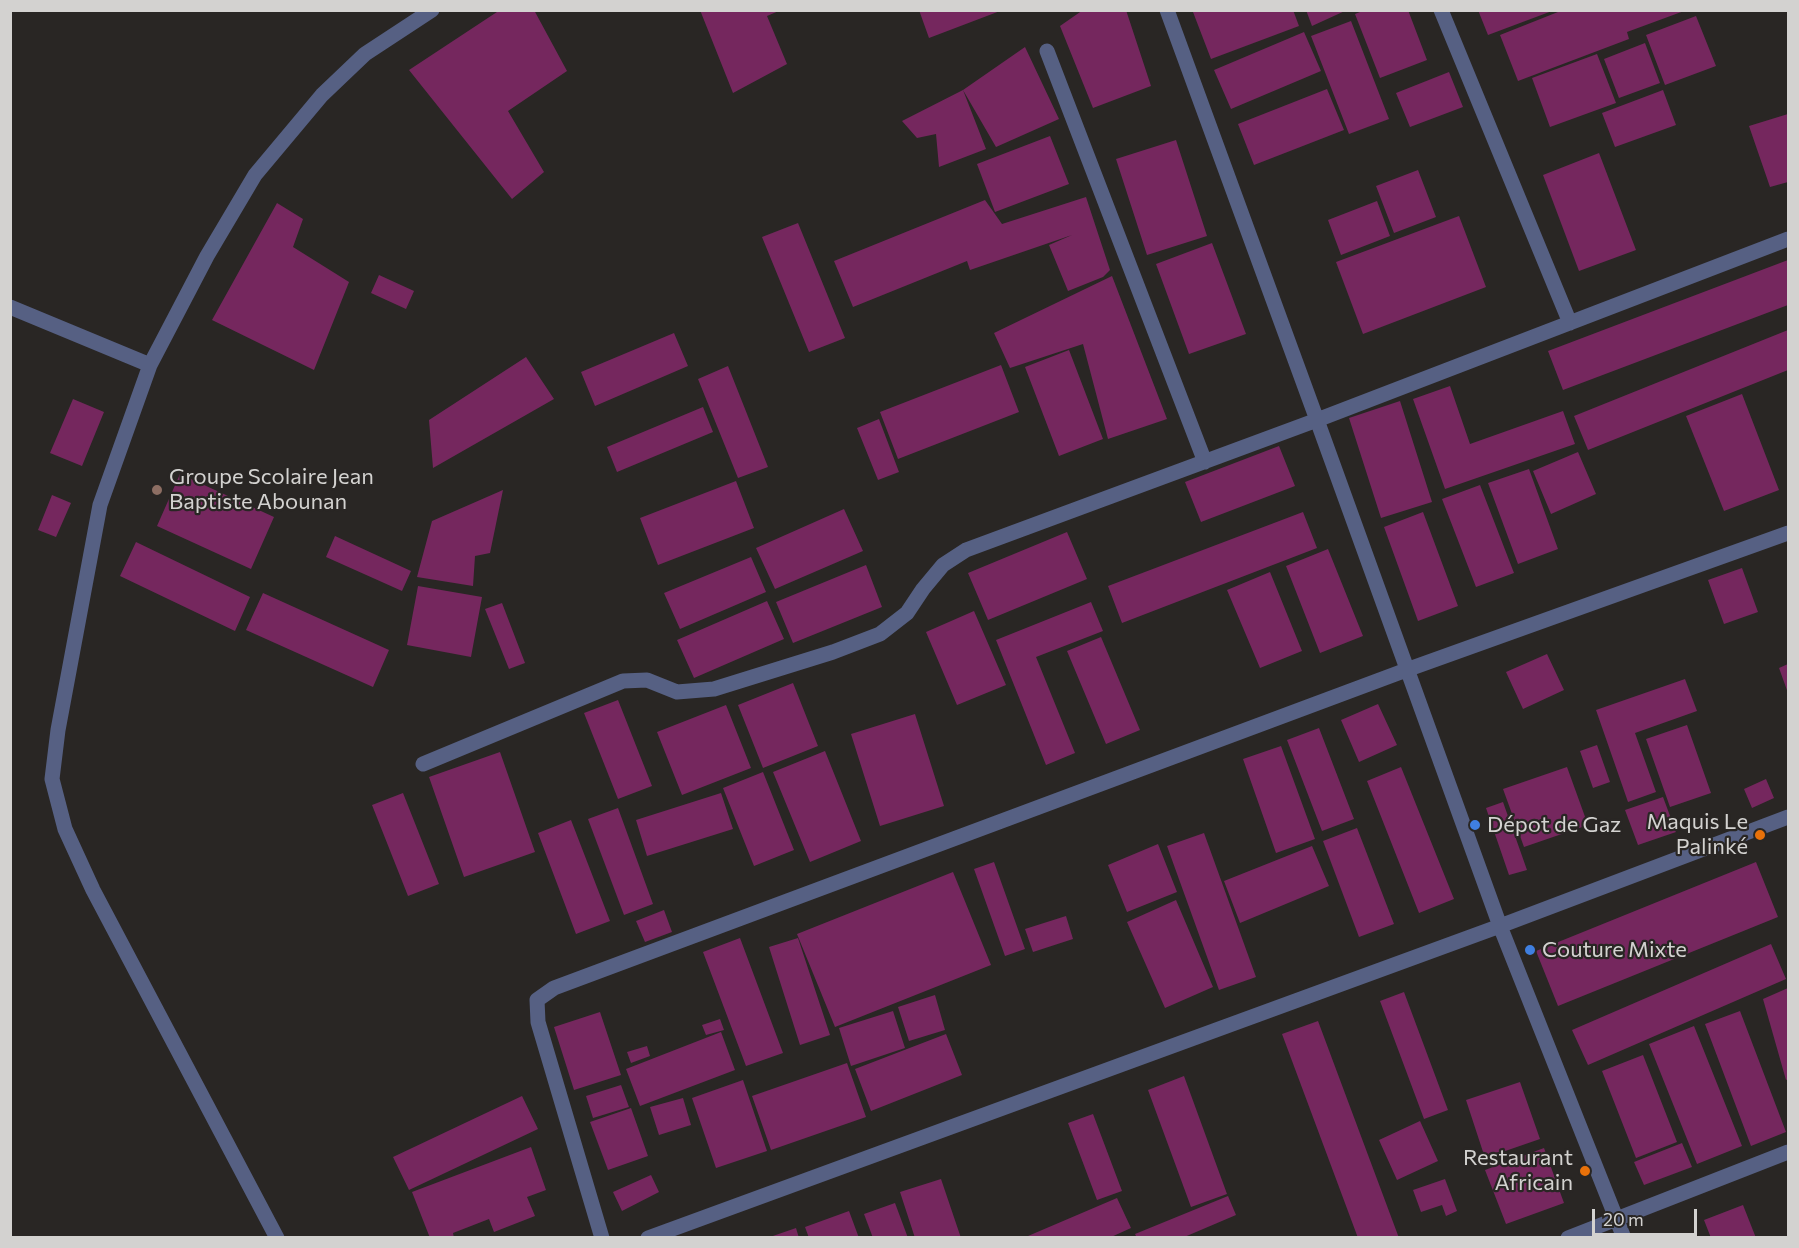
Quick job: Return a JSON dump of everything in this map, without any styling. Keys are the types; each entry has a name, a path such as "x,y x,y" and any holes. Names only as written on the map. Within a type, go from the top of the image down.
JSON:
{"street":[{"path":"277,1238 93,890 64,829 52,779 58,730 100,505 150,365 207,256 255,175 322,94 365,54 432,10"},
{"path":"1167,10 1409,669 1500,926 1624,1238"},
{"path":"1442,10 1570,323"},
{"path":"1047,51 1205,462"},
{"path":"423,764 623,681 647,680 677,692 714,689 833,652 880,634 907,613 943,565 966,550 1317,420 1788,239"},
{"path":"10,307 150,365"},
{"path":"602,1238 538,1022 537,1000 554,988 1409,669 1788,533"},
{"path":"648,1238 1500,926 1788,817"},
{"path":"1568,1238 1788,1152"}],"building":[{"path":"500,10 534,10 567,71 508,111 544,172 512,199 409,70"},
{"path":"700,10 781,10 767,16 787,64 733,93"},
{"path":"919,10 1000,10 1000,11 929,38"},
{"path":"1083,10 1126,10 1151,86 1093,108 1060,26"},
{"path":"1198,10 1293,10 1299,26 1211,59 1193,12"},
{"path":"1306,10 1347,10 1312,26"},
{"path":"1365,10 1408,10 1427,60 1380,78 1355,14"},
{"path":"1478,10 1552,10 1552,11 1488,35"},
{"path":"1563,10 1684,11 1627,32 1629,39 1518,81 1500,35"},
{"path":"1696,16 1716,66 1665,85 1646,35"},
{"path":"1351,21 1389,119 1349,134 1311,36"},
{"path":"1304,32 1321,71 1231,109 1214,70"},
{"path":"1645,43 1660,83 1619,98 1604,59"},
{"path":"1025,47 1059,119 996,147 963,90"},
{"path":"1597,54 1616,103 1550,127 1532,78"},
{"path":"1449,72 1463,107 1410,127 1396,93"},
{"path":"1327,89 1344,130 1254,165 1238,124"},
{"path":"963,90 986,149 939,167 936,134 917,138 902,121"},
{"path":"1663,90 1676,125 1615,147 1602,113"},
{"path":"1788,114 1788,182 1770,187 1749,126"},
{"path":"1050,136 1069,184 995,212 977,164"},
{"path":"1176,140 1207,236 1147,255 1116,159"},
{"path":"1599,153 1636,250 1579,271 1543,175"},
{"path":"1418,170 1436,217 1394,233 1376,186"},
{"path":"1086,197 1110,270 1103,277 1068,291 1049,245 1072,235 970,270 967,261 853,307 834,261 985,200 1002,224"},
{"path":"1377,201 1390,236 1341,255 1328,220"},
{"path":"277,203 303,219 293,247 349,282 314,370 212,320"},
{"path":"1459,216 1486,287 1363,334 1336,262"},
{"path":"798,223 845,338 809,352 762,237"},
{"path":"1212,243 1246,334 1189,354 1156,264"},
{"path":"1788,260 1788,305 1563,390 1548,351"},
{"path":"379,275 414,291 406,309 371,293"},
{"path":"1112,276 1167,419 1108,439 1083,344 1010,368 994,333"},
{"path":"1788,330 1788,370 1588,450 1574,416"},
{"path":"674,333 688,366 595,406 581,372"},
{"path":"1069,350 1103,439 1059,456 1025,367"},
{"path":"526,357 554,399 433,468 429,420"},
{"path":"1001,365 1019,412 898,459 880,412"},
{"path":"728,366 768,467 738,478 698,379"},
{"path":"1450,386 1470,444 1563,411 1575,444 1445,489 1413,399"},
{"path":"1742,394 1779,490 1724,511 1686,416"},
{"path":"73,399 104,412 82,466 50,453"},
{"path":"1400,401 1432,502 1381,518 1349,418"},
{"path":"703,407 713,432 617,472 607,447"},
{"path":"879,419 899,472 878,480 857,428"},
{"path":"1279,446 1295,486 1201,522 1185,482"},
{"path":"1578,452 1596,494 1551,514 1533,471"},
{"path":"1529,469 1558,549 1518,564 1488,483"},
{"path":"180,474 274,517 251,569 157,526"},
{"path":"736,481 754,528 658,565 640,518"},
{"path":"1480,485 1514,573 1476,587 1442,499"},
{"path":"503,490 490,553 475,556 473,586 417,577 432,521"},
{"path":"52,495 71,503 56,537 38,530"},
{"path":"844,509 863,551 775,589 756,548"},
{"path":"1303,512 1317,548 1122,623 1108,586"},
{"path":"1423,512 1458,606 1418,621 1384,527"},
{"path":"1067,532 1087,579 988,620 968,573"},
{"path":"335,536 411,571 402,591 326,557"},
{"path":"136,542 250,597 235,631 120,576"},
{"path":"1328,549 1363,636 1320,653 1286,566"},
{"path":"751,557 766,592 680,629 664,593"},
{"path":"866,565 882,607 793,643 776,602"},
{"path":"1742,568 1758,612 1724,624 1708,580"},
{"path":"1270,572 1302,651 1260,668 1227,590"},
{"path":"418,586 482,597 471,657 407,645"},
{"path":"263,593 389,650 373,687 246,630"},
{"path":"767,601 784,639 694,678 677,640"},
{"path":"1091,602 1103,631 1036,657 1075,753 1046,765 996,640"},
{"path":"502,603 525,663 509,669 485,609"},
{"path":"974,611 1006,685 957,705 926,632"},
{"path":"1101,637 1140,730 1106,744 1067,651"},
{"path":"1547,654 1564,690 1523,709 1506,672"},
{"path":"1788,664 1788,693 1779,668"},
{"path":"1685,679 1697,711 1635,733 1656,792 1628,802 1596,710"},
{"path":"793,683 818,746 763,768 738,705"},
{"path":"618,700 652,786 618,799 584,713"},
{"path":"1378,704 1397,745 1359,762 1341,720"},
{"path":"726,705 751,768 682,795 657,732"},
{"path":"915,714 944,806 880,826 851,734"},
{"path":"1687,725 1711,793 1670,807 1646,739"},
{"path":"1319,728 1354,819 1322,831 1287,740"},
{"path":"1597,745 1610,782 1593,788 1580,751"},
{"path":"1281,746 1315,839 1276,853 1243,759"},
{"path":"825,751 861,841 810,862 773,772"},
{"path":"500,752 535,852 464,877 429,777"},
{"path":"1401,767 1454,899 1419,913 1367,781"},
{"path":"1567,767 1588,825 1524,847 1503,789"},
{"path":"763,772 794,850 754,866 723,788"},
{"path":"1766,779 1774,798 1752,808 1744,789"},
{"path":"403,793 439,884 408,896 372,805"},
{"path":"721,793 733,829 647,856 636,820"},
{"path":"1663,797 1676,832 1638,845 1625,810"},
{"path":"1503,802 1527,870 1509,875 1486,808"},
{"path":"618,808 653,904 624,915 588,819"},
{"path":"571,820 610,921 576,934 538,833"},
{"path":"1357,828 1394,924 1359,937 1323,841"},
{"path":"1204,833 1256,977 1219,990 1167,846"},
{"path":"1158,844 1177,892 1127,912 1108,865"},
{"path":"1312,846 1329,886 1240,923 1224,881"},
{"path":"994,862 1025,949 1005,956 974,869"},
{"path":"1756,862 1778,917 1558,1006 1536,951"},
{"path":"953,872 991,965 835,1027 797,934"},
{"path":"1176,900 1213,987 1165,1008 1127,922"},
{"path":"664,910 672,932 645,942 636,921"},
{"path":"1066,916 1073,939 1033,952 1025,929"},
{"path":"740,938 783,1053 746,1066 703,952"},
{"path":"798,938 830,1035 800,1045 769,947"},
{"path":"1771,944 1786,979 1588,1065 1572,1030"},
{"path":"1788,988 1788,1079 1786,1080 1763,999"},
{"path":"1404,992 1448,1110 1424,1119 1380,1001"},
{"path":"935,995 945,1030 909,1041 898,1007"},
{"path":"893,1011 905,1048 851,1066 839,1028"},
{"path":"1740,1011 1786,1132 1751,1146 1705,1024"},
{"path":"600,1012 621,1075 574,1090 554,1027"},
{"path":"720,1019 724,1030 706,1035 702,1025"},
{"path":"1318,1021 1399,1238 1358,1238 1282,1034"},
{"path":"1694,1026 1742,1146 1697,1164 1649,1044"},
{"path":"721,1032 735,1070 640,1106 626,1069"},
{"path":"946,1034 962,1075 871,1111 855,1069"},
{"path":"647,1046 650,1056 631,1063 627,1052"},
{"path":"1643,1055 1677,1142 1636,1158 1602,1071"},
{"path":"847,1063 866,1117 771,1150 752,1096"},
{"path":"1184,1076 1227,1194 1191,1207 1148,1090"},
{"path":"743,1080 767,1151 716,1168 692,1098"},
{"path":"1520,1082 1540,1139 1485,1158 1466,1100"},
{"path":"621,1085 629,1107 593,1118 586,1096"},
{"path":"522,1096 538,1129 409,1190 393,1157"},
{"path":"683,1098 691,1125 659,1135 650,1107"},
{"path":"631,1108 648,1156 608,1170 590,1122"},
{"path":"1093,1114 1122,1191 1097,1200 1068,1123"},
{"path":"1420,1121 1438,1161 1397,1180 1379,1140"},
{"path":"1682,1143 1692,1167 1644,1185 1634,1162"},
{"path":"531,1147 546,1190 527,1197 535,1216 494,1232 489,1219 453,1233 454,1238 430,1238 412,1192"},
{"path":"1544,1148 1564,1203 1506,1224 1485,1170"},
{"path":"651,1175 659,1192 622,1211 613,1192"},
{"path":"941,1179 961,1238 915,1238 900,1192"},
{"path":"1445,1179 1457,1211 1446,1216 1442,1205 1421,1212 1413,1190"},
{"path":"1228,1196 1236,1215 1182,1238 1137,1238 1135,1234"},
{"path":"1117,1198 1131,1228 1109,1238 1028,1238 1028,1236"},
{"path":"895,1203 908,1238 873,1238 864,1214"},
{"path":"1743,1205 1756,1238 1711,1238 1704,1220"},
{"path":"849,1211 859,1238 809,1238 805,1227"},
{"path":"796,1228 799,1238 770,1238 770,1237"}],"place":[{"name":"Groupe Scolaire Jean Baptiste Abounan","path":"157,490"},
{"name":"Dépot de Gaz","path":"1475,825"},
{"name":"Maquis Le Palinké","path":"1760,835"},
{"name":"Couture Mixte","path":"1530,950"},
{"name":"Restaurant Africain","path":"1585,1171"}]}
